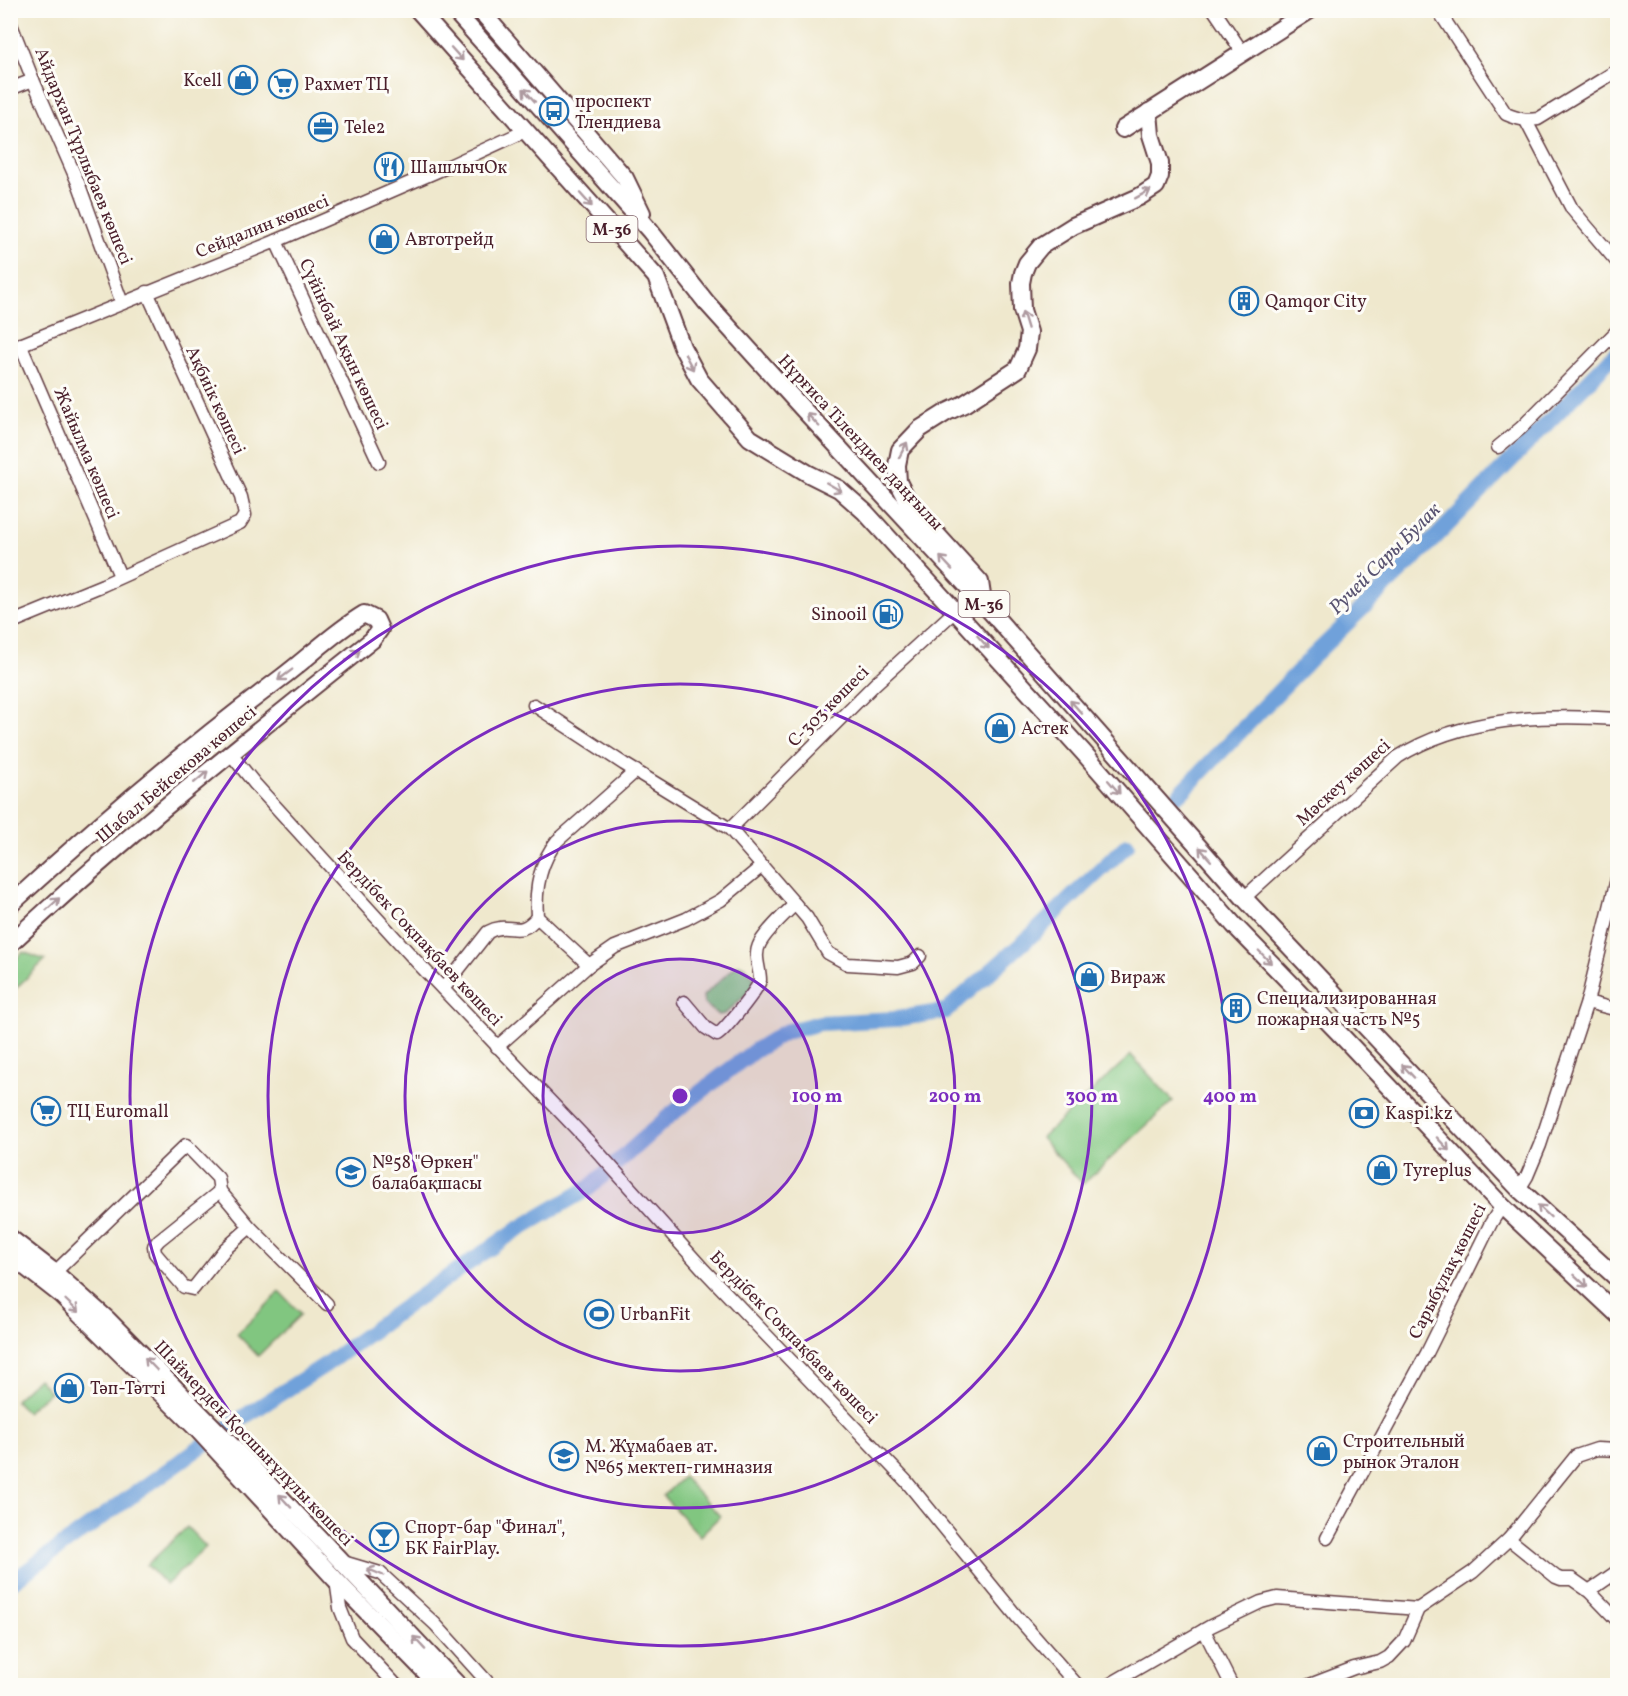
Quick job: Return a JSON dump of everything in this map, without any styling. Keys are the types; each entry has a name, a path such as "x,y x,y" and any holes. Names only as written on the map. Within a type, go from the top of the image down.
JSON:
{"main road":[{"name":"M-36","path":"418,10 656,278 682,347 699,380 750,438 809,474 839,489 865,512 1083,752 1225,915 1502,1206 1617,1315"},
{"path":"431,26 440,13 446,10 454,11"},
{"path":"480,10 625,178 650,231"},
{"path":"1123,129 1310,10"},
{"name":"Нұрғиса Тілендиев даңғылы","path":"454,11 650,231 706,302 983,603 1244,898"},
{"path":"983,603 980,582 910,505 898,482 897,465 900,450 920,429 964,404 1017,369 1027,349 1029,332 1022,310 1021,283 1027,262 1041,246 1073,226 1156,186 1160,176 1160,163 1151,135 1149,112"},
{"path":"656,278 675,262"},
{"name":"Шабал Бейсекова көшесі","path":"10,905 116,809 214,728 293,669 349,623 364,614 371,616 379,624 380,629 372,640 230,753 132,835 10,944"},
{"path":"1083,752 1102,736"},
{"name":"M-36","path":"1244,898 1519,1189 1617,1279"},
{"name":"Мәскеу көшесі","path":"1225,915 1244,898"},
{"name":"Сарыбұлақ көшесі","path":"1502,1206 1519,1189"},
{"name":"Шаймерден Қосшығұлұлы көшесі","path":"10,1238 50,1277 108,1320 202,1425 341,1561 459,1686"},
{"name":"Шаймерден Қосшығұлұлы көшесі","path":"10,1255 50,1277"},
{"name":"Шаймерден Қосшығұлұлы көшесі","path":"230,1453 335,1579 439,1686"}],"street":[{"path":"1214,10 1243,53"},
{"path":"1438,10 1506,114 1522,120 1538,119 1617,70"},
{"name":"Айдархан Тұрлыбаев көшесі","path":"10,22 79,185 122,303"},
{"path":"10,89 33,80"},
{"path":"1522,120 1572,209 1617,263"},
{"name":"Сейдалин көшесі","path":"15,346 276,241 525,131"},
{"name":"Сүйінбай Ақын көшесі","path":"276,241 379,462"},
{"name":"Ақбиік көшесі","path":"120,576 240,523 244,516 241,497 147,292"},
{"path":"1498,447 1521,428 1617,330"},
{"name":"Жайылма көшесі","path":"15,346 120,576"},
{"path":"10,623 120,576"},
{"name":"С-303 көшесі","path":"730,829 875,684 955,611"},
{"path":"534,705 730,829 807,918 828,953 848,964 898,967 913,963 920,956"},
{"name":"Мәскеу көшесі","path":"1244,898 1398,757 1414,747 1458,729 1506,722 1584,716 1617,719"},
{"name":"Бердібек Соқпақбаев көшесі","path":"230,753 255,784 496,1047 605,1158 704,1270 906,1481 1018,1618 1078,1686"},
{"path":"589,965 537,917 538,885 547,854 557,841 636,771"},
{"path":"496,1047 589,965 615,947 686,919 721,900 762,866"},
{"name":"Сарыбұлақ көшесі","path":"1519,1189 1540,1145 1587,1002 1617,875"},
{"path":"684,1002 706,1028 717,1035 723,1032 758,988 760,979 756,956 759,944 795,904"},
{"path":"443,989 488,932 496,927 523,929 537,917"},
{"path":"1587,1002 1617,1010"},
{"path":"50,1277 186,1144 218,1178 220,1191 250,1227 327,1304"},
{"path":"220,1191 159,1240 154,1246 155,1253 184,1287 193,1289 225,1249 250,1227"},
{"name":"Сарыбұлақ көшесі","path":"1327,1538 1427,1353 1491,1223 1502,1206"},
{"path":"1307,1686 1389,1657 1404,1641 1418,1609 1473,1572 1509,1539 1576,1455 1597,1449 1617,1450"},
{"path":"1509,1539 1556,1577 1572,1579 1589,1591 1617,1621"},
{"path":"341,1561 380,1573 435,1624 491,1686"},
{"path":"1589,1591 1617,1571"},
{"path":"335,1579 340,1608 352,1638 397,1686"},
{"path":"1107,1686 1204,1630 1261,1602 1277,1598 1418,1609"},
{"path":"1204,1630 1232,1686"}],"green space":[{"path":"23,952 45,960 11,993 11,964"},
{"path":"738,964 750,972 756,985 725,1014 718,1015 704,1003 703,996"},
{"path":"1131,1055 1173,1101 1083,1184 1041,1138"},
{"path":"280,1292 301,1314 258,1356 237,1334"},
{"path":"38,1378 50,1392 26,1412 15,1400"},
{"path":"683,1477 720,1516 700,1536 663,1496"},
{"path":"187,1527 206,1547 166,1585 147,1565"}],"waterway":[{"name":"Ручей Сары Булак","path":"1180,794 1312,657 1426,547 1618,351"},
{"path":"10,1583 231,1425 325,1365 515,1231 589,1188 668,1117 754,1051 785,1032 820,1023 895,1019 946,1011 1033,934 1127,845"}],"place":[{"name":"Kcell","path":"243,80"},
{"name":"Рахмет ТЦ","path":"283,84"},
{"name":"проспект Тлендиева","path":"554,111"},
{"name":"Tele2","path":"323,127"},
{"name":"ШашлычОк","path":"389,167"},
{"name":"Автотрейд","path":"384,239"},
{"name":"Qamqor City","path":"1244,301"},
{"name":"Sinooil","path":"888,614"},
{"name":"Астек","path":"1000,728"},
{"name":"Вираж","path":"1089,977"},
{"name":"Специализированная пожарная часть №5","path":"1236,1008"},
{"name":"ТЦ Euromall","path":"46,1111"},
{"name":"Kaspi.kz","path":"1364,1113"},
{"name":"Tyreplus","path":"1382,1170"},
{"name":"№58 \"Өркен\" балабақшасы","path":"351,1172"},
{"name":"UrbanFit","path":"599,1314"},
{"name":"Тәп-Тәтті","path":"69,1388"},
{"name":"Строительный рынок Эталон","path":"1322,1451"},
{"name":"М. Жұмабаев ат. №65 мектеп-гимназия","path":"564,1456"},
{"name":"Спорт-бар \"Финал\", БК FairPlay.","path":"384,1537"}]}
